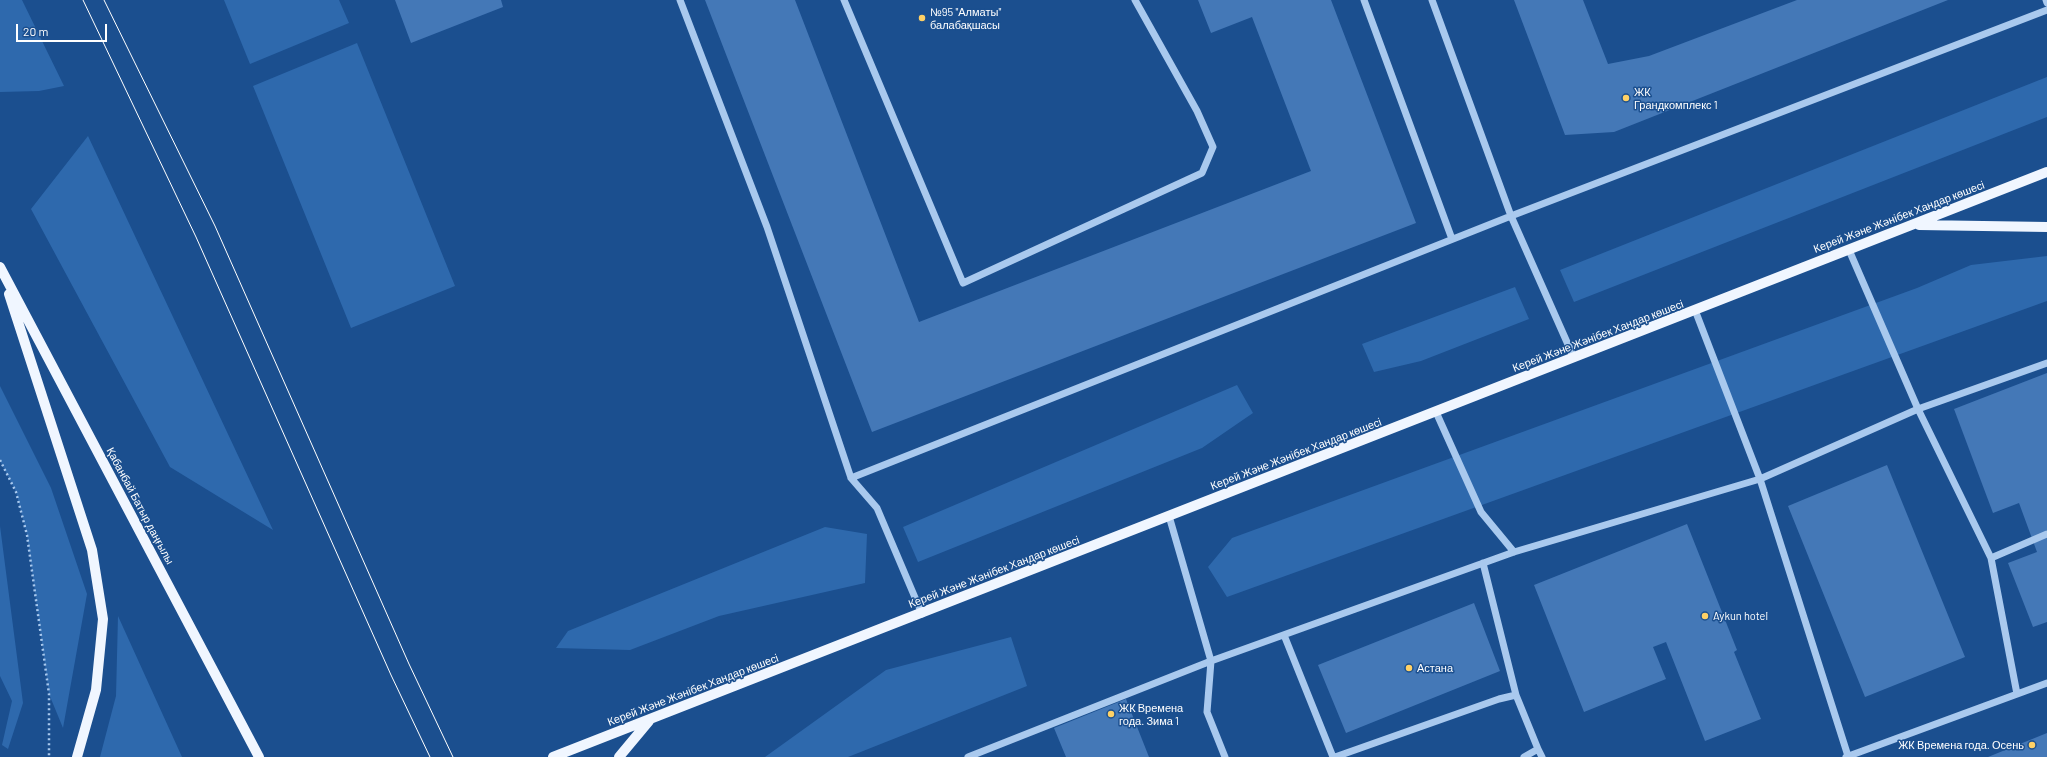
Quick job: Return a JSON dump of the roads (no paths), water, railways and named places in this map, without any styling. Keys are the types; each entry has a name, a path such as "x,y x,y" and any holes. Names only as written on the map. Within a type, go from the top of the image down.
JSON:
{"main road":[{"name":"Керей Және Жәнібек Хандар көшесі","path":"553,757 922,614 2047,172"},
{"path":"1914,224 2047,227"},
{"path":"0,267 92,550 95,566 103,619 96,690 77,757"},
{"name":"Қабанбай Батыр даңғылы","path":"0,267 259,757"},
{"path":"619,757 650,720"}],"street":[{"path":"680,0 768,227 851,478 877,508 922,614"},
{"path":"844,0 963,283 1202,173 1213,147 1197,111 1135,0"},
{"path":"1364,0 1452,239"},
{"path":"1432,0 1511,216 1574,358"},
{"path":"851,478 1452,239 2047,10"},
{"path":"1849,250 1918,409 1992,558 2017,694"},
{"path":"1695,310 1760,479 1847,756 2047,683"},
{"path":"968,757 1211,661 1514,552 1760,479 1918,409 2047,363"},
{"path":"1436,412 1481,512 1514,552"},
{"path":"1169,516 1211,661 1206,712 1225,757"},
{"path":"1992,558 2047,534"},
{"path":"1483,563 1516,695 1542,757"},
{"path":"1284,635 1334,757 1499,699 1516,695"},
{"path":"1524,757 1538,749"}],"tram line":[{"path":"83,0 196,237 391,675 430,757"},
{"path":"104,0 215,226 409,664 453,757"}],"place":[{"name":"№95 \"Алматы\" балабақшасы","path":"922,18"},
{"name":"ЖК Грандкомплекс 1","path":"1626,98"},
{"name":"Aykun hotel","path":"1705,616"},
{"name":"Астана","path":"1409,668"},
{"name":"ЖК Времена года. Зима 1","path":"1111,714"},
{"name":"ЖК Времена года. Осень","path":"2032,745"}]}
